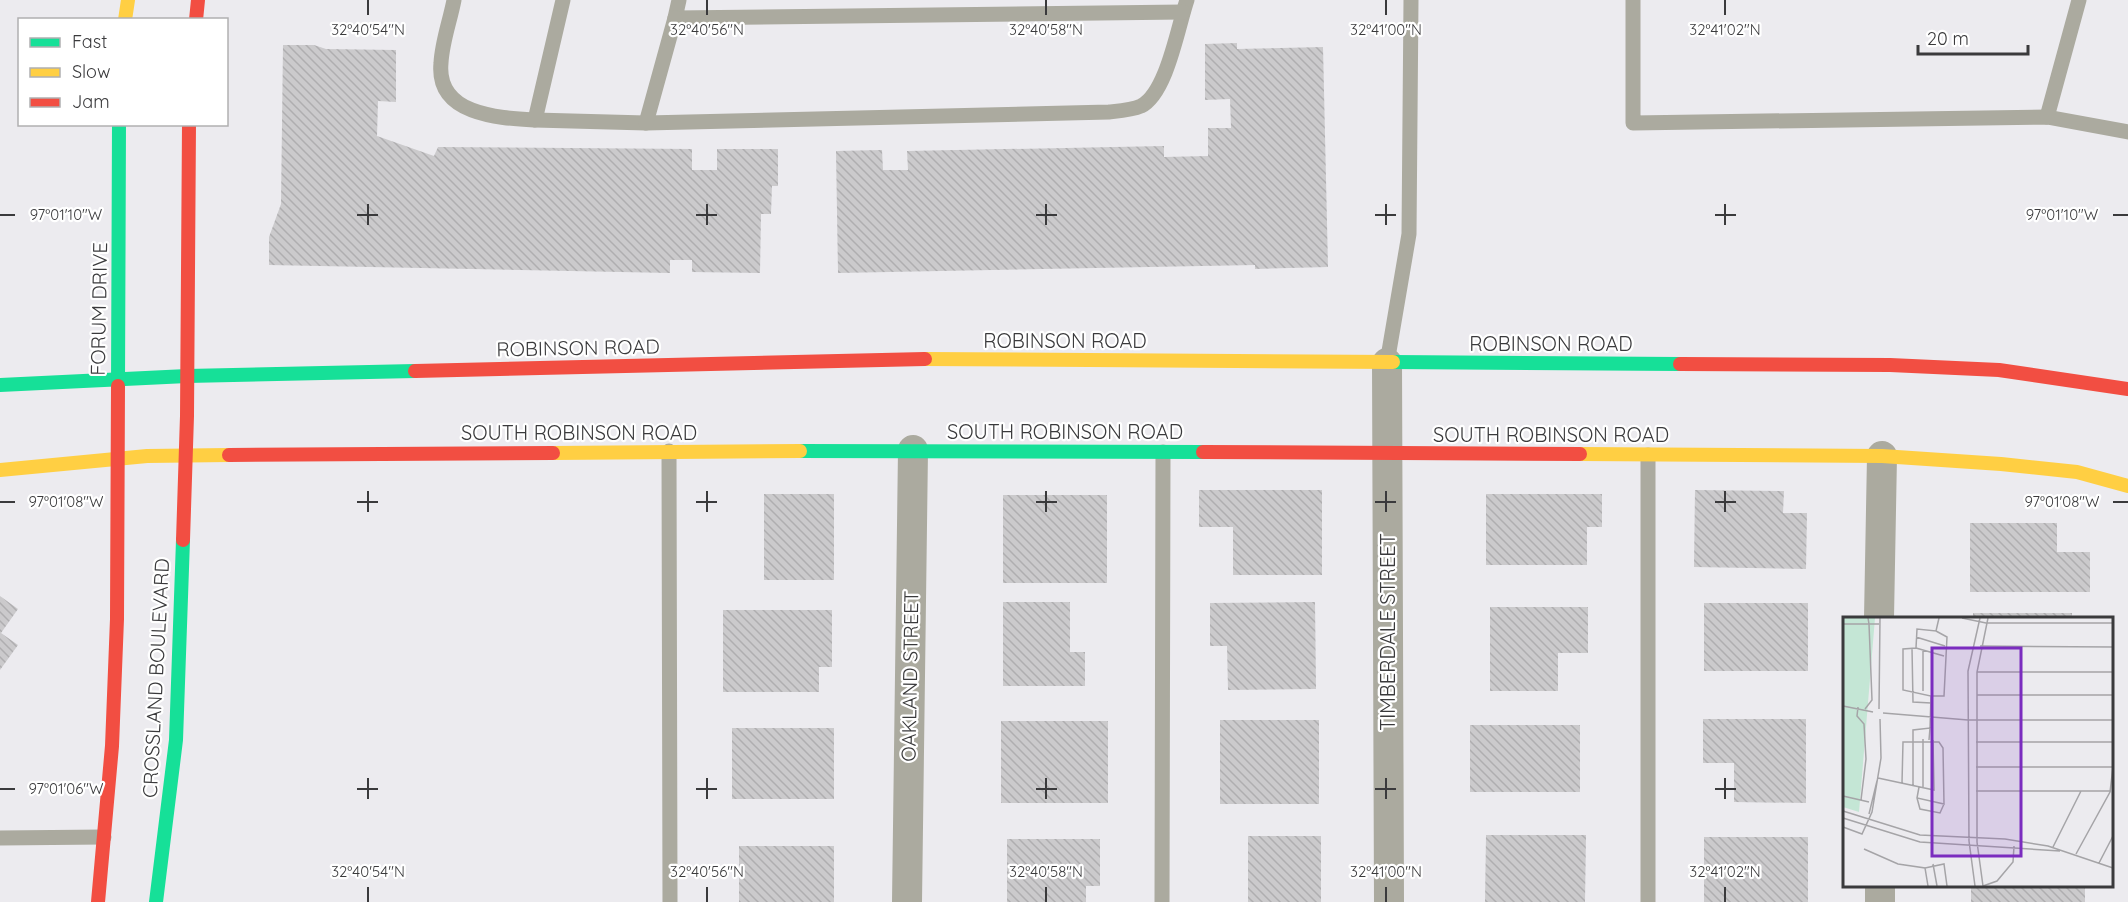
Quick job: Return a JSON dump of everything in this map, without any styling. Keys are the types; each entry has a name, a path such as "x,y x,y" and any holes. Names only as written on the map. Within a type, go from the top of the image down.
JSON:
{"street":[{"path":"126,18 128,0"},
{"path":"196,18 198,0"},
{"name":"FORUM DRIVE","path":"117,459 119,126"},
{"path":"186,455 189,126"},
{"name":"ROBINSON ROAD","path":"0,385 187,376 910,359 1890,365 1999,370 2128,389"},
{"name":"TIMBERDALE STREET","path":"1387,363 1389,902"},
{"name":"SOUTH ROBINSON ROAD","path":"0,470 186,455 669,451 913,450 1882,456 2077,472 2128,486"},
{"name":"OAKLAND STREET","path":"907,902 913,450"},
{"name":"CROSSLAND BOULEVARD","path":"156,902 176,740 186,455"},
{"path":"1879,617 1882,456"},
{"name":"CROSSLAND BOULEVARD","path":"98,902 112,746 116,661 117,459"}],"lane":[{"path":"454,0 440,64 442,81 453,99 470,110 489,117 646,123 1109,112 1142,106 1156,90 1166,71 1185,6 675,18"},
{"path":"535,120 563,0"},
{"path":"646,123 679,0"},
{"path":"1387,363 1409,234 1411,0"},
{"path":"1633,0 1633,123 2047,117 2128,132"},
{"path":"2047,117 2079,0"},
{"path":"669,451 670,902"},
{"path":"1162,902 1163,452"},
{"path":"1648,455 1648,902"},
{"path":"0,838 104,837"}],"building":[{"path":"1237,43 1237,49 1323,47 1328,267 1255,269 1255,265 838,273 836,151 882,150 883,170 908,170 907,151 1164,146 1164,157 1208,156 1208,128 1231,128 1230,99 1205,100 1205,44"},
{"path":"283,45 314,45 326,49 396,50 396,102 378,101 377,136 434,156 438,147 692,149 692,170 717,170 717,149 778,149 778,186 772,186 771,214 761,214 760,273 692,272 692,260 670,260 670,273 269,265 269,237 281,204"},
{"path":"1199,490 1322,490 1322,575 1233,575 1233,527 1199,527"},
{"path":"1695,490 1784,491 1783,513 1807,513 1806,569 1694,567"},
{"path":"764,494 834,494 834,580 764,580"},
{"path":"1486,494 1602,494 1602,527 1587,527 1587,565 1486,565"},
{"path":"1003,495 1107,495 1107,583 1003,583"},
{"path":"1970,523 2057,523 2057,552 2090,552 2090,592 1970,592"},
{"path":"0,596 18,609 1,633 18,645 0,670"},
{"path":"1003,602 1070,602 1070,652 1085,652 1085,686 1003,686"},
{"path":"1315,602 1316,689 1228,690 1227,646 1210,646 1210,603"},
{"path":"1704,603 1808,603 1808,671 1704,671"},
{"path":"1490,607 1588,607 1588,653 1558,653 1558,691 1490,691"},
{"path":"723,610 832,610 832,667 819,667 819,692 723,692"},
{"path":"1973,613 2072,613 2072,617 1973,617"},
{"path":"1703,719 1806,719 1806,803 1734,802 1734,763 1703,763"},
{"path":"1220,720 1319,720 1319,804 1220,804"},
{"path":"1001,721 1108,721 1108,803 1001,803"},
{"path":"1470,725 1580,725 1580,792 1470,792"},
{"path":"732,728 834,728 834,799 732,799"},
{"path":"1486,835 1586,835 1585,902 1485,902"},
{"path":"1248,836 1321,836 1321,902 1248,902"},
{"path":"1704,837 1808,837 1808,902 1704,902"},
{"path":"1007,839 1100,839 1100,886 1086,886 1086,902 1007,902"},
{"path":"739,846 834,846 834,902 739,902"},
{"path":"1971,887 2085,887 2085,902 1971,902"}],"traffic: fast":[{"path":"118,386 119,126"},
{"path":"1393,362 1680,364"},
{"path":"0,385 187,376 415,371"},
{"path":"800,451 1203,452"},
{"path":"156,902 176,740 183,540"}],"traffic: slow":[{"path":"125,18 128,0"},
{"path":"925,359 1393,362"},
{"path":"553,453 800,451"},
{"path":"1580,454 1882,456 2077,472 2128,486"},
{"path":"0,470 147,456 229,455"}],"traffic: jam":[{"path":"196,18 198,0"},
{"path":"183,540 187,416 189,126"},
{"path":"415,371 925,359"},
{"path":"1680,364 1890,365 1999,370 2128,389"},
{"path":"98,902 112,746 117,619 118,386"},
{"path":"1203,452 1580,454"},
{"path":"229,455 553,453"}]}
